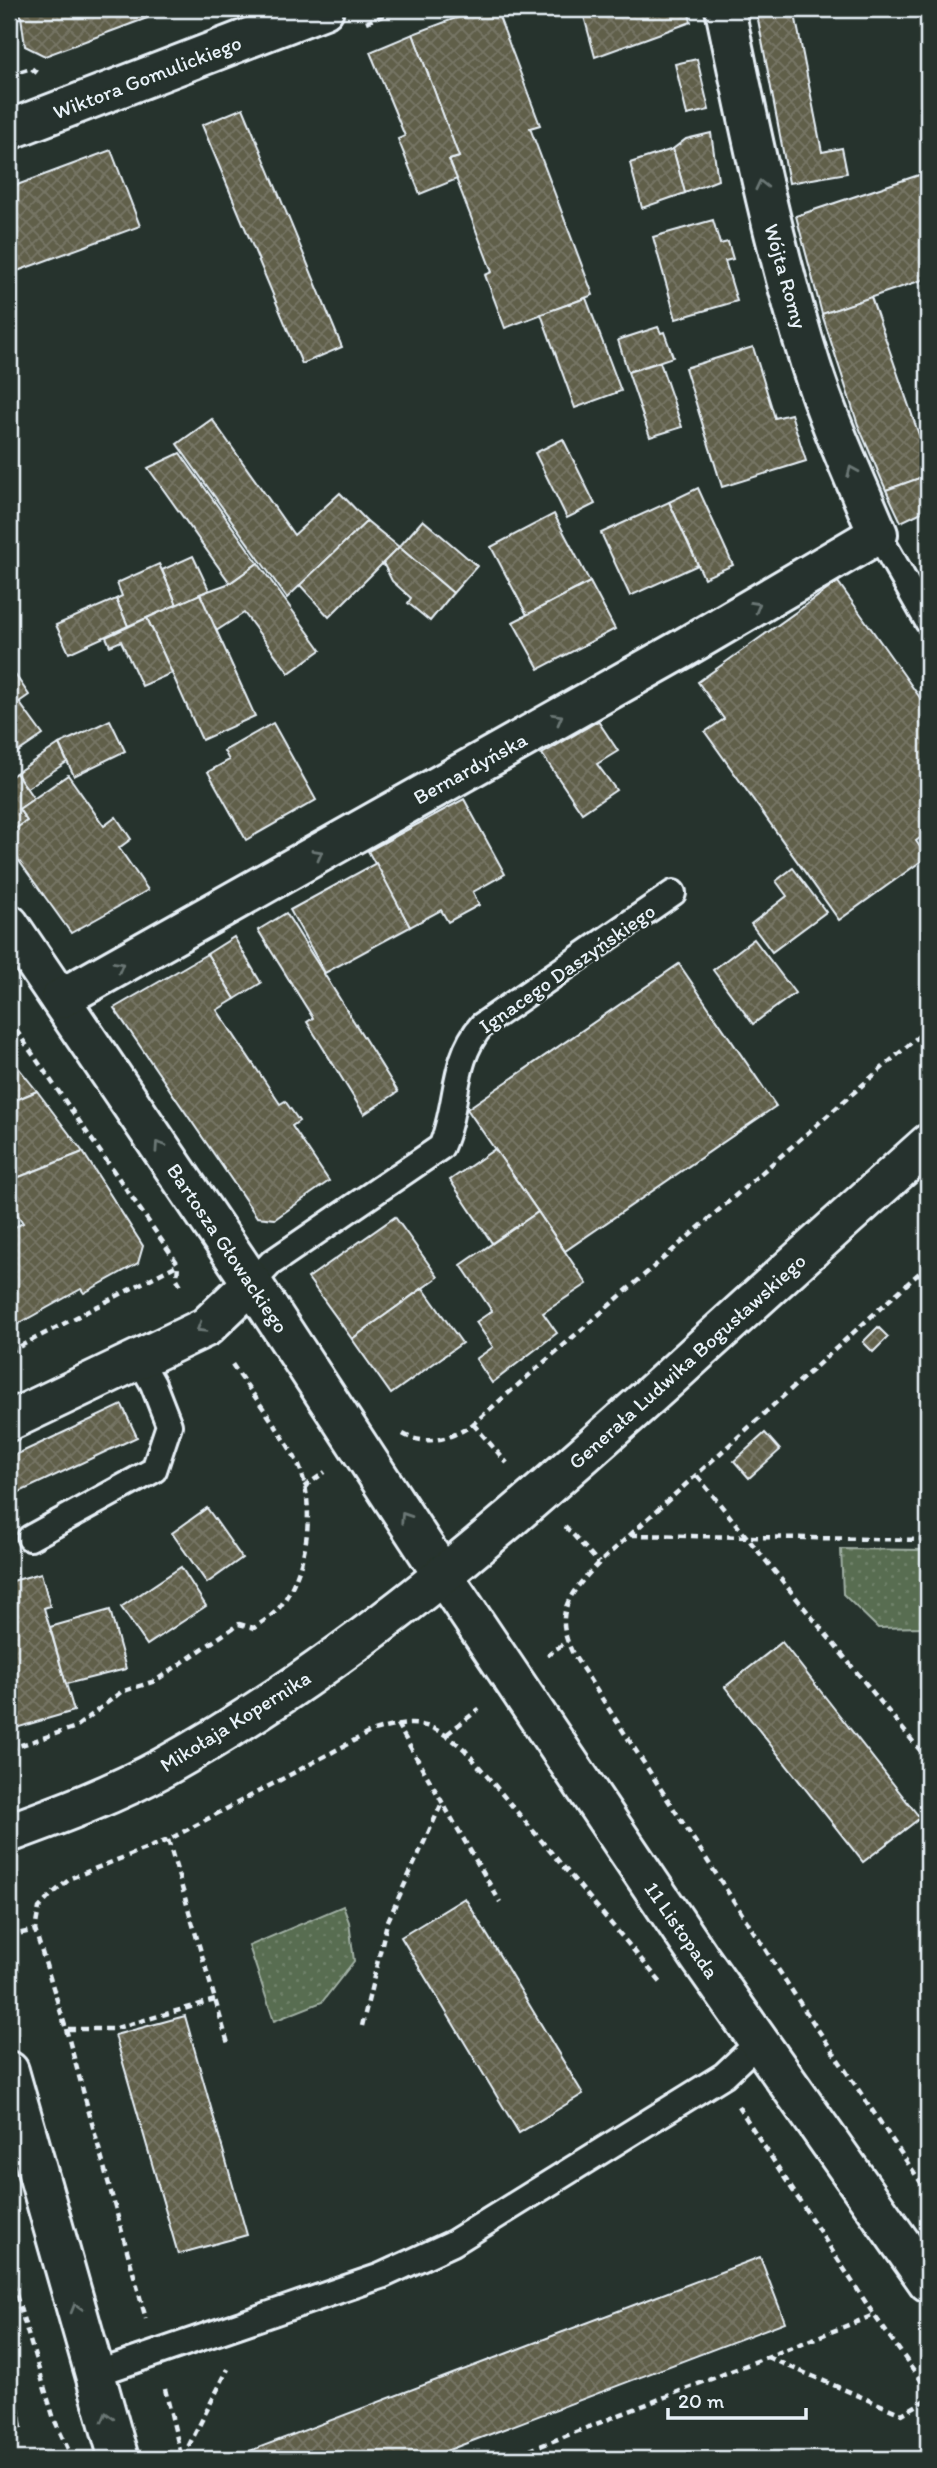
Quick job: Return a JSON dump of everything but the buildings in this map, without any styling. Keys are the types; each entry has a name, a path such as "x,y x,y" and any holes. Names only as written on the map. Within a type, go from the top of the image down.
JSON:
{"street":[{"name":"Wiktora Gomulickiego","path":"12,117 324,9"},
{"name":"Wójta Romy","path":"725,9 761,187 794,307 816,380 878,534"},
{"name":"Bernardyńska","path":"60,999 682,649 878,534"},
{"name":"Bartosza Głowackiego","path":"9,924 252,1283 442,1574"},
{"name":"Generała Ludwika Bogusławskiego","path":"442,1574 575,1464 928,1144"},
{"path":"9,1421 206,1327 252,1283"},
{"name":"Mikołaja Kopernika","path":"9,1833 69,1811 162,1768 293,1687 370,1632 442,1574"},
{"name":"11 Listopada","path":"442,1574 700,1958 761,2040 928,2282"},
{"path":"9,2071 119,2459"}],"lane":[{"path":"878,534 928,622"},
{"name":"Ignacego Daszyńskiego","path":"252,1283 271,1263 441,1147 448,1132 461,1061 469,1040 482,1025 673,893"},
{"path":"30,1538 154,1470 169,1425 153,1384 139,1359"},
{"path":"95,2374 381,2276 453,2243 724,2075 761,2040"}],"path":[{"path":"9,1020 178,1264 177,1279"},
{"path":"397,1430 412,1439 432,1440 458,1435 473,1424 928,1028"},
{"path":"9,1352 178,1264"},
{"path":"928,1265 575,1588 563,1611 567,1641 794,1994 928,2193"},
{"path":"9,1749 76,1727 121,1692 155,1681 239,1624 254,1628 277,1609 289,1591 302,1557 308,1521 302,1473 223,1352"},
{"path":"697,1476 928,1760"},
{"path":"631,1535 928,1540"},
{"path":"397,1724 441,1805 500,1902"},
{"path":"182,2459 66,2029 35,1930 39,1908 71,1878 167,1840 370,1732 397,1724 432,1725 466,1750 667,1990"},
{"path":"362,2026 387,1923 441,1805"},
{"path":"167,1840 229,2047"},
{"path":"9,1936 35,1930"},
{"path":"66,2029 113,2029 215,2000"},
{"path":"724,2075 743,2117 874,2315 928,2390"},
{"path":"9,2272 54,2419 73,2459"},
{"path":"507,2459 874,2315"},
{"path":"182,2459 253,2321"},
{"path":"767,2357 902,2414 928,2399"}],"green space":[{"path":"841,1549 928,1550 928,1623 925,1627 878,1628 843,1594"},
{"path":"343,1906 349,1922 354,1961 322,2002 274,2021 249,1946"}]}
